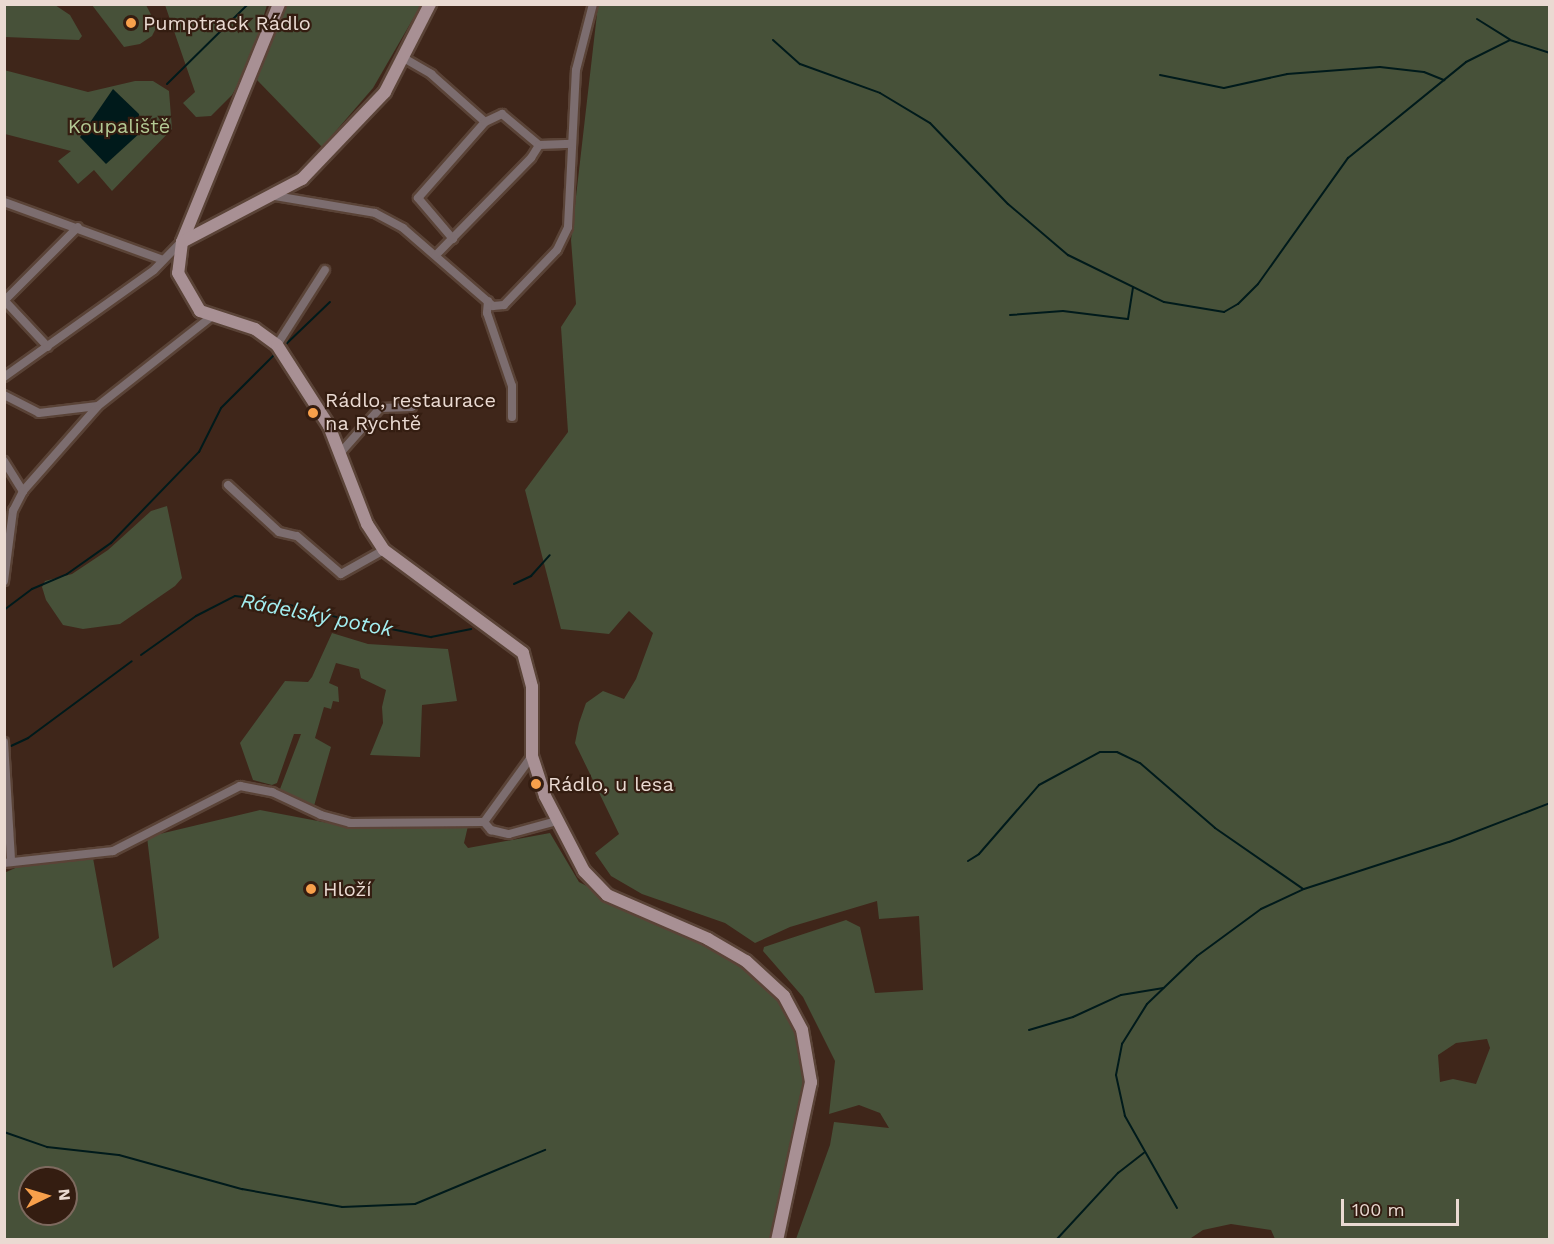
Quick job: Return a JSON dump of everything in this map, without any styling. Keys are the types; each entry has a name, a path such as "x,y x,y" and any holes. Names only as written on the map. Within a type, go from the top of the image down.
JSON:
{"street":[{"path":"279,4 182,242 178,273 188,295 210,316 255,329 277,345 342,451 367,524 384,550 417,579 516,645 523,654 532,687 532,756 557,820 584,871 607,895 708,939 746,961 772,982 792,1009 802,1030 811,1082 777,1239"},
{"path":"4,377 163,261 182,242 275,196 302,179 366,115 385,92 430,4"},
{"path":"275,196 375,213 403,228 493,306 504,305 564,240 568,227 576,70 593,4"},
{"path":"402,57 431,74 485,122"},
{"path":"453,239 418,198 485,122 502,114 539,146 572,144"},
{"path":"436,255 531,158 539,146"},
{"path":"4,201 78,227 163,261"},
{"path":"48,347 5,300 78,227"},
{"path":"277,345 325,270"},
{"path":"488,301 487,313 512,386 512,417"},
{"path":"4,581 14,511 23,491 98,406 210,316"},
{"path":"4,395 39,413 98,406"},
{"path":"342,451 380,408 412,407"},
{"path":"4,461 23,491"},
{"path":"228,485 279,532 297,536 341,574 384,550"},
{"path":"4,742 8,862 113,851 240,786 272,792 321,815 350,823 484,822 491,830 509,834 557,820"},
{"path":"484,822 532,756"}],"green space":[{"path":"5,4 55,5 70,15 82,36 79,40 5,37"},
{"name":"Pumptrack Rádlo","path":"92,5 146,5 157,26 152,36 140,44 124,47"},
{"path":"165,5 267,5 249,65 232,95 211,116 196,117 183,103 195,92"},
{"path":"282,5 421,5 373,88 322,147 257,80"},
{"path":"598,5 1549,5 1549,1239 1275,1239 1271,1230 1231,1224 1203,1230 1188,1240 796,1239 830,1145 834,1122 889,1128 880,1113 859,1105 829,1114 835,1061 803,997 763,951 764,947 846,920 860,927 875,993 923,990 919,916 879,919 877,901 790,927 755,943 725,923 642,894 611,876 595,853 619,834 575,743 579,723 586,703 603,691 624,699 636,679 653,633 629,611 609,634 561,629 525,490 568,432 561,327 576,304 571,240","holes":["1487,1039 1490,1048 1476,1084 1453,1079 1440,1082 1438,1055 1456,1043"]},
{"name":"Koupaliště","path":"4,70 88,92 135,81 153,81 169,91 172,129 112,191 94,170 78,184 58,161 71,151 5,134"},
{"path":"167,506 182,578 175,586 120,624 83,629 63,625 46,600 42,587 45,581 72,574 108,550 151,511"},
{"path":"332,633 368,644 448,649 457,701 422,705 420,757 370,755 383,723 382,707 386,690 361,678 359,669 336,663 329,683 338,687 339,702 333,701 331,709 324,707 315,738 331,747 314,806 310,808 280,789 301,734 294,734 277,783 272,785 253,780 240,743 285,681 308,682"},
{"path":"260,810 360,829 468,826 464,843 468,848 550,833 579,882 735,962 770,988 785,1008 800,1042 807,1080 770,1239 5,1240 4,873 22,865 93,858 113,968 159,938 147,837"}],"water":[{"path":"113,89 139,114 141,132 106,164 80,137"}],"waterway":[{"path":"167,84 248,4"},
{"path":"1477,19 1510,40"},
{"path":"773,40 800,64 880,93 930,123 1008,204 1068,255 1164,302 1224,312 1238,304 1258,284 1348,158 1466,62 1510,40 1550,53"},
{"path":"1160,75 1224,88 1287,74 1380,67 1424,72 1444,80"},
{"path":"1010,315 1063,311 1128,319 1133,287"},
{"path":"283,347 330,302"},
{"path":"4,610 32,589 67,574 111,543 199,452 221,408 276,353"},
{"name":"Rádelský potok","path":"514,584 531,576 550,555"},
{"name":"Rádelský potok","path":"141,655 196,616 235,596 274,601 348,620"},
{"name":"Rádelský potok","path":"357,622 431,637 471,629"},
{"name":"Rádelský potok","path":"11,746 28,738 132,661"},
{"path":"968,861 979,854 1039,785 1100,752 1117,752 1140,763 1215,828 1303,889"},
{"path":"1177,1208 1125,1116 1116,1075 1122,1044 1147,1004 1197,956 1261,909 1304,889 1449,842 1550,803"},
{"path":"1029,1030 1073,1017 1121,995 1163,988"},
{"path":"4,1132 47,1147 119,1155 242,1189 342,1207 415,1204 545,1150"},
{"path":"1057,1239 1118,1173 1144,1153"}],"place":[{"name":"Pumptrack Rádlo","path":"131,23"},
{"name":"Rádlo, restaurace na Rychtě","path":"313,413"},
{"name":"Rádlo, u lesa","path":"536,784"},
{"name":"Hloží","path":"311,889"}]}
